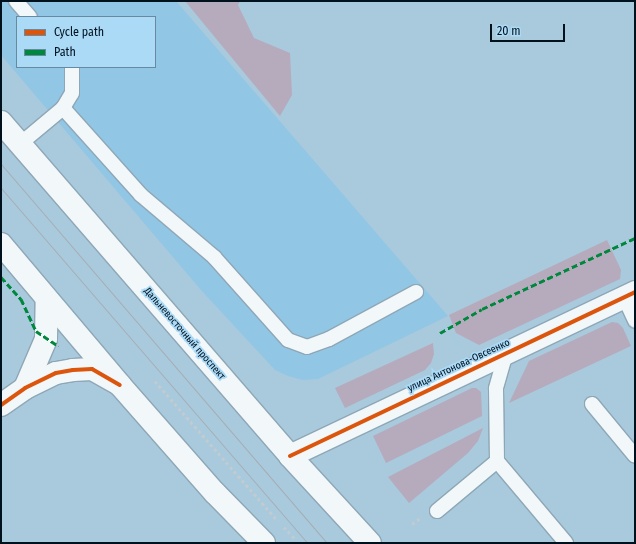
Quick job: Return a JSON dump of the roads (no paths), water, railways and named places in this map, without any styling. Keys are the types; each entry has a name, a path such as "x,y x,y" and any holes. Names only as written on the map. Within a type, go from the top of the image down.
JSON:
{"main road":[{"name":"Дальневосточный проспект","path":"1,122 290,456 370,543"},
{"path":"1,244 120,385 215,493 264,543"},
{"name":"улица Антонова-Овсеенко","path":"290,456 630,295"},
{"path":"25,388 46,339 47,300"},
{"path":"1,405 25,388 56,373 92,369 120,385"}],"lane":[{"path":"16,1 29,16"},
{"path":"20,144 63,108 72,93 72,68"},
{"path":"63,108 141,195 214,257 288,340 307,347 329,339 416,292"},
{"path":"630,295 635,321"},
{"path":"506,353 496,389 497,461 566,543"},
{"path":"592,404 635,456"},
{"path":"437,511 497,461"}],"tram line":[{"path":"1,164 327,543"},
{"path":"1,188 307,543"}]}
